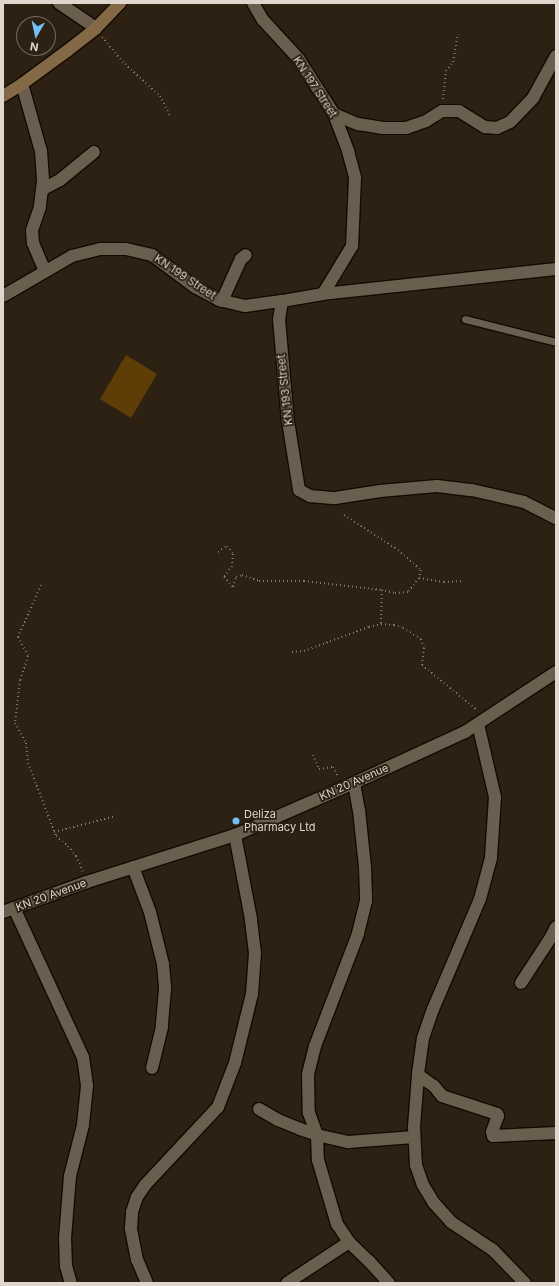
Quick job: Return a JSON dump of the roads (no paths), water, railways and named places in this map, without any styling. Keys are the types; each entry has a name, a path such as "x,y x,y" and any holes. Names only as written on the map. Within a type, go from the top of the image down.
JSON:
{"main road":[{"path":"3,96 22,84 96,28 120,3"}],"street":[{"path":"60,3 96,28"},
{"name":"KN 197 Street","path":"253,3 263,20 298,58 334,114 348,151 355,178 352,246 323,294"},
{"path":"334,114 364,125 382,128 406,128 426,121 442,111 459,111 485,127 498,128 510,122 533,98 556,56"},
{"path":"22,84 42,151 42,189 40,207 32,230 33,243 45,270"},
{"path":"42,189 60,180 94,152"},
{"name":"KN 199 Street","path":"3,296 45,270 72,256 100,249 126,249 152,254 195,287 222,301 245,306 282,301"},
{"path":"222,301 241,259 246,255"},
{"path":"282,301 323,294 556,269"},
{"name":"KN 193 Street","path":"282,301 279,319 281,353 292,452 299,490 310,496 335,498 380,491 437,486 472,490 524,502 556,518"},
{"name":"KN 20 Avenue","path":"8,910 87,882 235,835 465,732 556,672"},
{"path":"483,721 495,797 491,858 480,899 433,1009 423,1038 418,1075 414,1137 416,1165 423,1185 434,1203 451,1222 493,1250 525,1283"},
{"path":"348,785 359,810 365,867 366,901 358,934 315,1046 308,1074 309,1113 317,1135 318,1160 336,1224 349,1242 369,1260 389,1283"},
{"path":"148,1283 137,1260 131,1228 132,1212 137,1197 145,1185 218,1107 235,1063 252,994 255,953 251,919 235,835"},
{"path":"133,867 150,912 163,964 165,989 162,1027 152,1068"},
{"path":"8,910 83,1057 87,1086 83,1125 70,1176 65,1238 66,1266 71,1283"},
{"path":"521,983 551,938 556,927"},
{"path":"418,1075 434,1086 442,1096 497,1114 498,1116 492,1132 493,1136 556,1134"},
{"path":"259,1110 278,1120 317,1135 348,1142 414,1137"},
{"path":"287,1283 349,1242"}],"lane":[{"path":"464,319 556,342"}],"place":[{"name":"Deliza Pharmacy Ltd","path":"236,821"}]}
